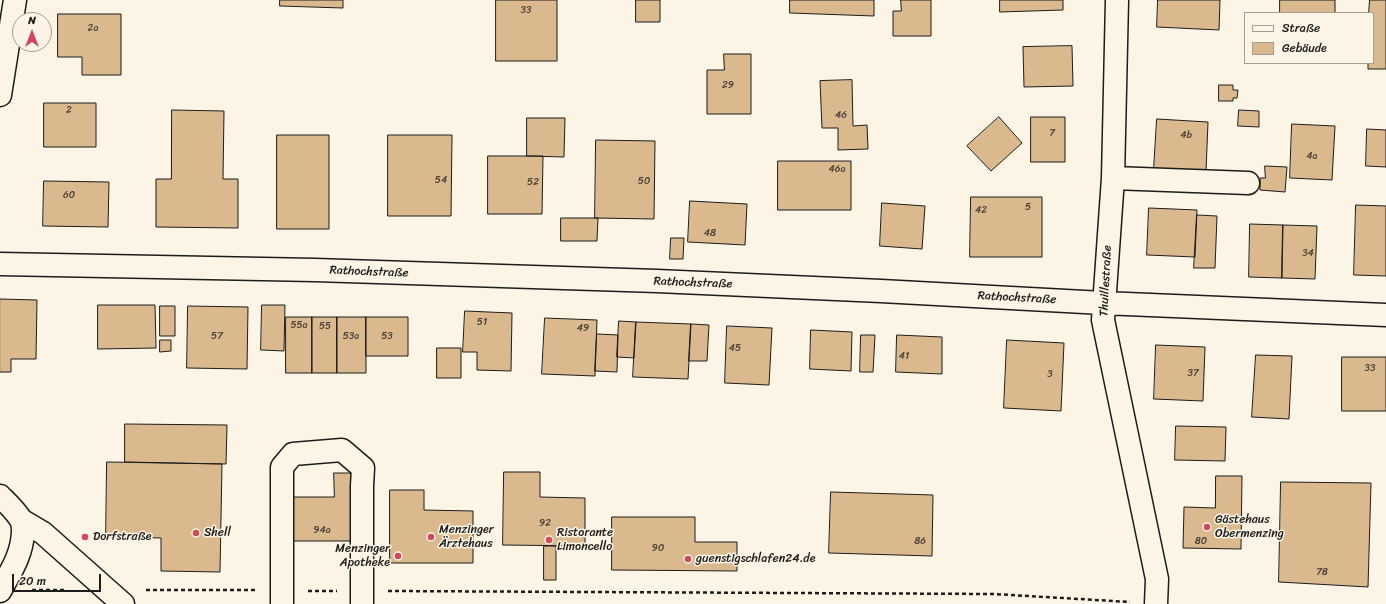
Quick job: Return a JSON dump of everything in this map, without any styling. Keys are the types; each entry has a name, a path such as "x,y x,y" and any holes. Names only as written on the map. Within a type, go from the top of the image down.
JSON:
{"street":[{"path":"0,95 15,0"},
{"name":"Thuillestraße","path":"1116,0 1113,178 1103,320 1157,579 1156,604"},
{"path":"1113,178 1248,183"},
{"name":"Rathochstraße","path":"0,264 323,270 649,281 873,290 1103,303 1386,315"},
{"path":"282,597 282,467 293,454 342,450 363,468 362,597"},
{"path":"0,496 21,520 43,533 123,604"},
{"path":"0,590 18,559 22,544 23,526 21,520"}],"path":[{"path":"0,590 106,590 282,597 994,594 1156,604"}],"building":[{"path":"280,0 343,0 343,8 280,6"},
{"path":"496,0 557,0 557,61 496,61"},
{"path":"636,0 660,0 660,22 636,22"},
{"path":"790,0 874,0 874,16 790,13"},
{"path":"901,0 931,0 931,36 893,36 893,11 901,11"},
{"path":"1000,0 1063,0 1063,10 1000,12"},
{"path":"1158,0 1220,0 1219,30 1157,27"},
{"path":"1280,0 1335,0 1335,12 1280,12"},
{"path":"1370,0 1386,0 1386,69 1368,69 1368,64 1374,64 1374,12 1369,12"},
{"path":"58,14 121,14 121,75 82,75 82,57 58,57"},
{"path":"1072,46 1073,86 1024,87 1023,47"},
{"path":"724,54 751,54 751,114 707,114 707,70 724,70"},
{"path":"852,80 853,126 867,125 868,149 838,150 838,128 822,128 820,81"},
{"path":"1219,85 1233,85 1233,90 1238,90 1237,98 1233,98 1233,101 1219,101"},
{"path":"44,103 96,103 96,147 44,147"},
{"path":"172,110 224,111 223,179 238,179 238,228 156,227 156,179 171,179"},
{"path":"1239,110 1259,111 1259,127 1238,126"},
{"path":"999,117 1022,143 991,171 967,146"},
{"path":"1031,117 1065,117 1065,162 1031,162"},
{"path":"527,118 565,118 564,157 527,156"},
{"path":"1157,119 1208,122 1206,172 1154,169"},
{"path":"1292,124 1335,126 1332,180 1290,178"},
{"path":"1367,129 1386,130 1386,167 1366,166"},
{"path":"277,135 329,135 329,229 277,229"},
{"path":"388,135 452,135 451,216 388,216"},
{"path":"596,140 655,141 654,219 595,218"},
{"path":"488,156 543,156 542,214 488,214"},
{"path":"778,161 851,161 851,210 778,210"},
{"path":"1265,166 1287,167 1285,192 1260,190 1260,178 1265,178"},
{"path":"44,181 109,182 108,227 43,226"},
{"path":"971,197 1042,197 1042,257 970,257"},
{"path":"690,201 747,204 745,245 688,242"},
{"path":"882,203 925,206 922,249 880,246"},
{"path":"1356,205 1386,206 1386,276 1354,275"},
{"path":"1149,208 1197,210 1195,257 1147,255"},
{"path":"1197,215 1217,216 1215,268 1194,268"},
{"path":"561,218 598,218 597,241 561,241"},
{"path":"1250,224 1283,225 1282,278 1249,277"},
{"path":"1283,225 1317,226 1315,279 1282,278"},
{"path":"671,238 684,238 683,259 670,259"},
{"path":"0,299 37,300 36,359 11,359 11,372 0,372"},
{"path":"98,305 155,305 156,348 98,349"},
{"path":"262,305 285,305 284,351 261,350"},
{"path":"160,306 175,306 175,336 160,336"},
{"path":"188,306 248,307 247,369 187,368"},
{"path":"465,311 512,313 511,371 477,370 477,352 463,352"},
{"path":"286,317 312,317 312,373 286,373"},
{"path":"312,317 337,317 337,373 312,373"},
{"path":"337,317 366,317 366,373 337,373"},
{"path":"366,317 408,317 408,356 366,356"},
{"path":"545,318 597,320 595,376 542,374"},
{"path":"619,321 636,322 634,358 617,357"},
{"path":"636,322 691,324 688,379 633,377"},
{"path":"691,324 709,325 707,361 689,361"},
{"path":"727,326 772,328 769,385 725,383"},
{"path":"811,330 852,332 851,371 810,369"},
{"path":"597,334 618,335 617,372 595,371"},
{"path":"861,335 875,335 873,372 860,372"},
{"path":"897,335 942,337 942,374 896,372"},
{"path":"160,340 171,340 171,351 160,352"},
{"path":"1007,340 1064,343 1061,411 1004,408"},
{"path":"1156,345 1205,347 1203,401 1154,399"},
{"path":"437,348 461,348 461,378 437,378"},
{"path":"1256,355 1292,356 1289,419 1252,417"},
{"path":"1342,357 1386,357 1386,411 1342,411"},
{"path":"125,424 227,425 226,464 125,462"},
{"path":"1176,426 1226,427 1225,461 1175,460"},
{"path":"107,462 222,464 220,572 161,571 161,538 106,537"},
{"path":"504,472 540,472 540,497 585,498 585,546 503,545"},
{"path":"334,473 353,473 354,541 291,541 291,497 334,497"},
{"path":"1216,476 1242,476 1241,549 1183,548 1184,507 1215,508"},
{"path":"1281,482 1371,483 1368,587 1279,582"},
{"name":"Menzinger Ärztehaus","path":"390,490 424,490 424,510 473,511 473,563 390,563"},
{"path":"831,492 933,495 932,556 829,553"},
{"path":"612,517 695,517 695,542 737,542 737,571 612,570"},
{"path":"544,546 556,546 556,580 544,580"}],"place":[{"name":"Gästehaus Obermenzing","path":"1207,527"},
{"name":"Shell","path":"196,533"},
{"name":"Dorfstraße","path":"85,537"},
{"name":"Menzinger Ärztehaus","path":"431,537"},
{"name":"Ristorante Limoncello","path":"549,540"},
{"name":"Menzinger Apotheke","path":"398,556"},
{"name":"guenstigschlafen24.de","path":"688,559"}]}
